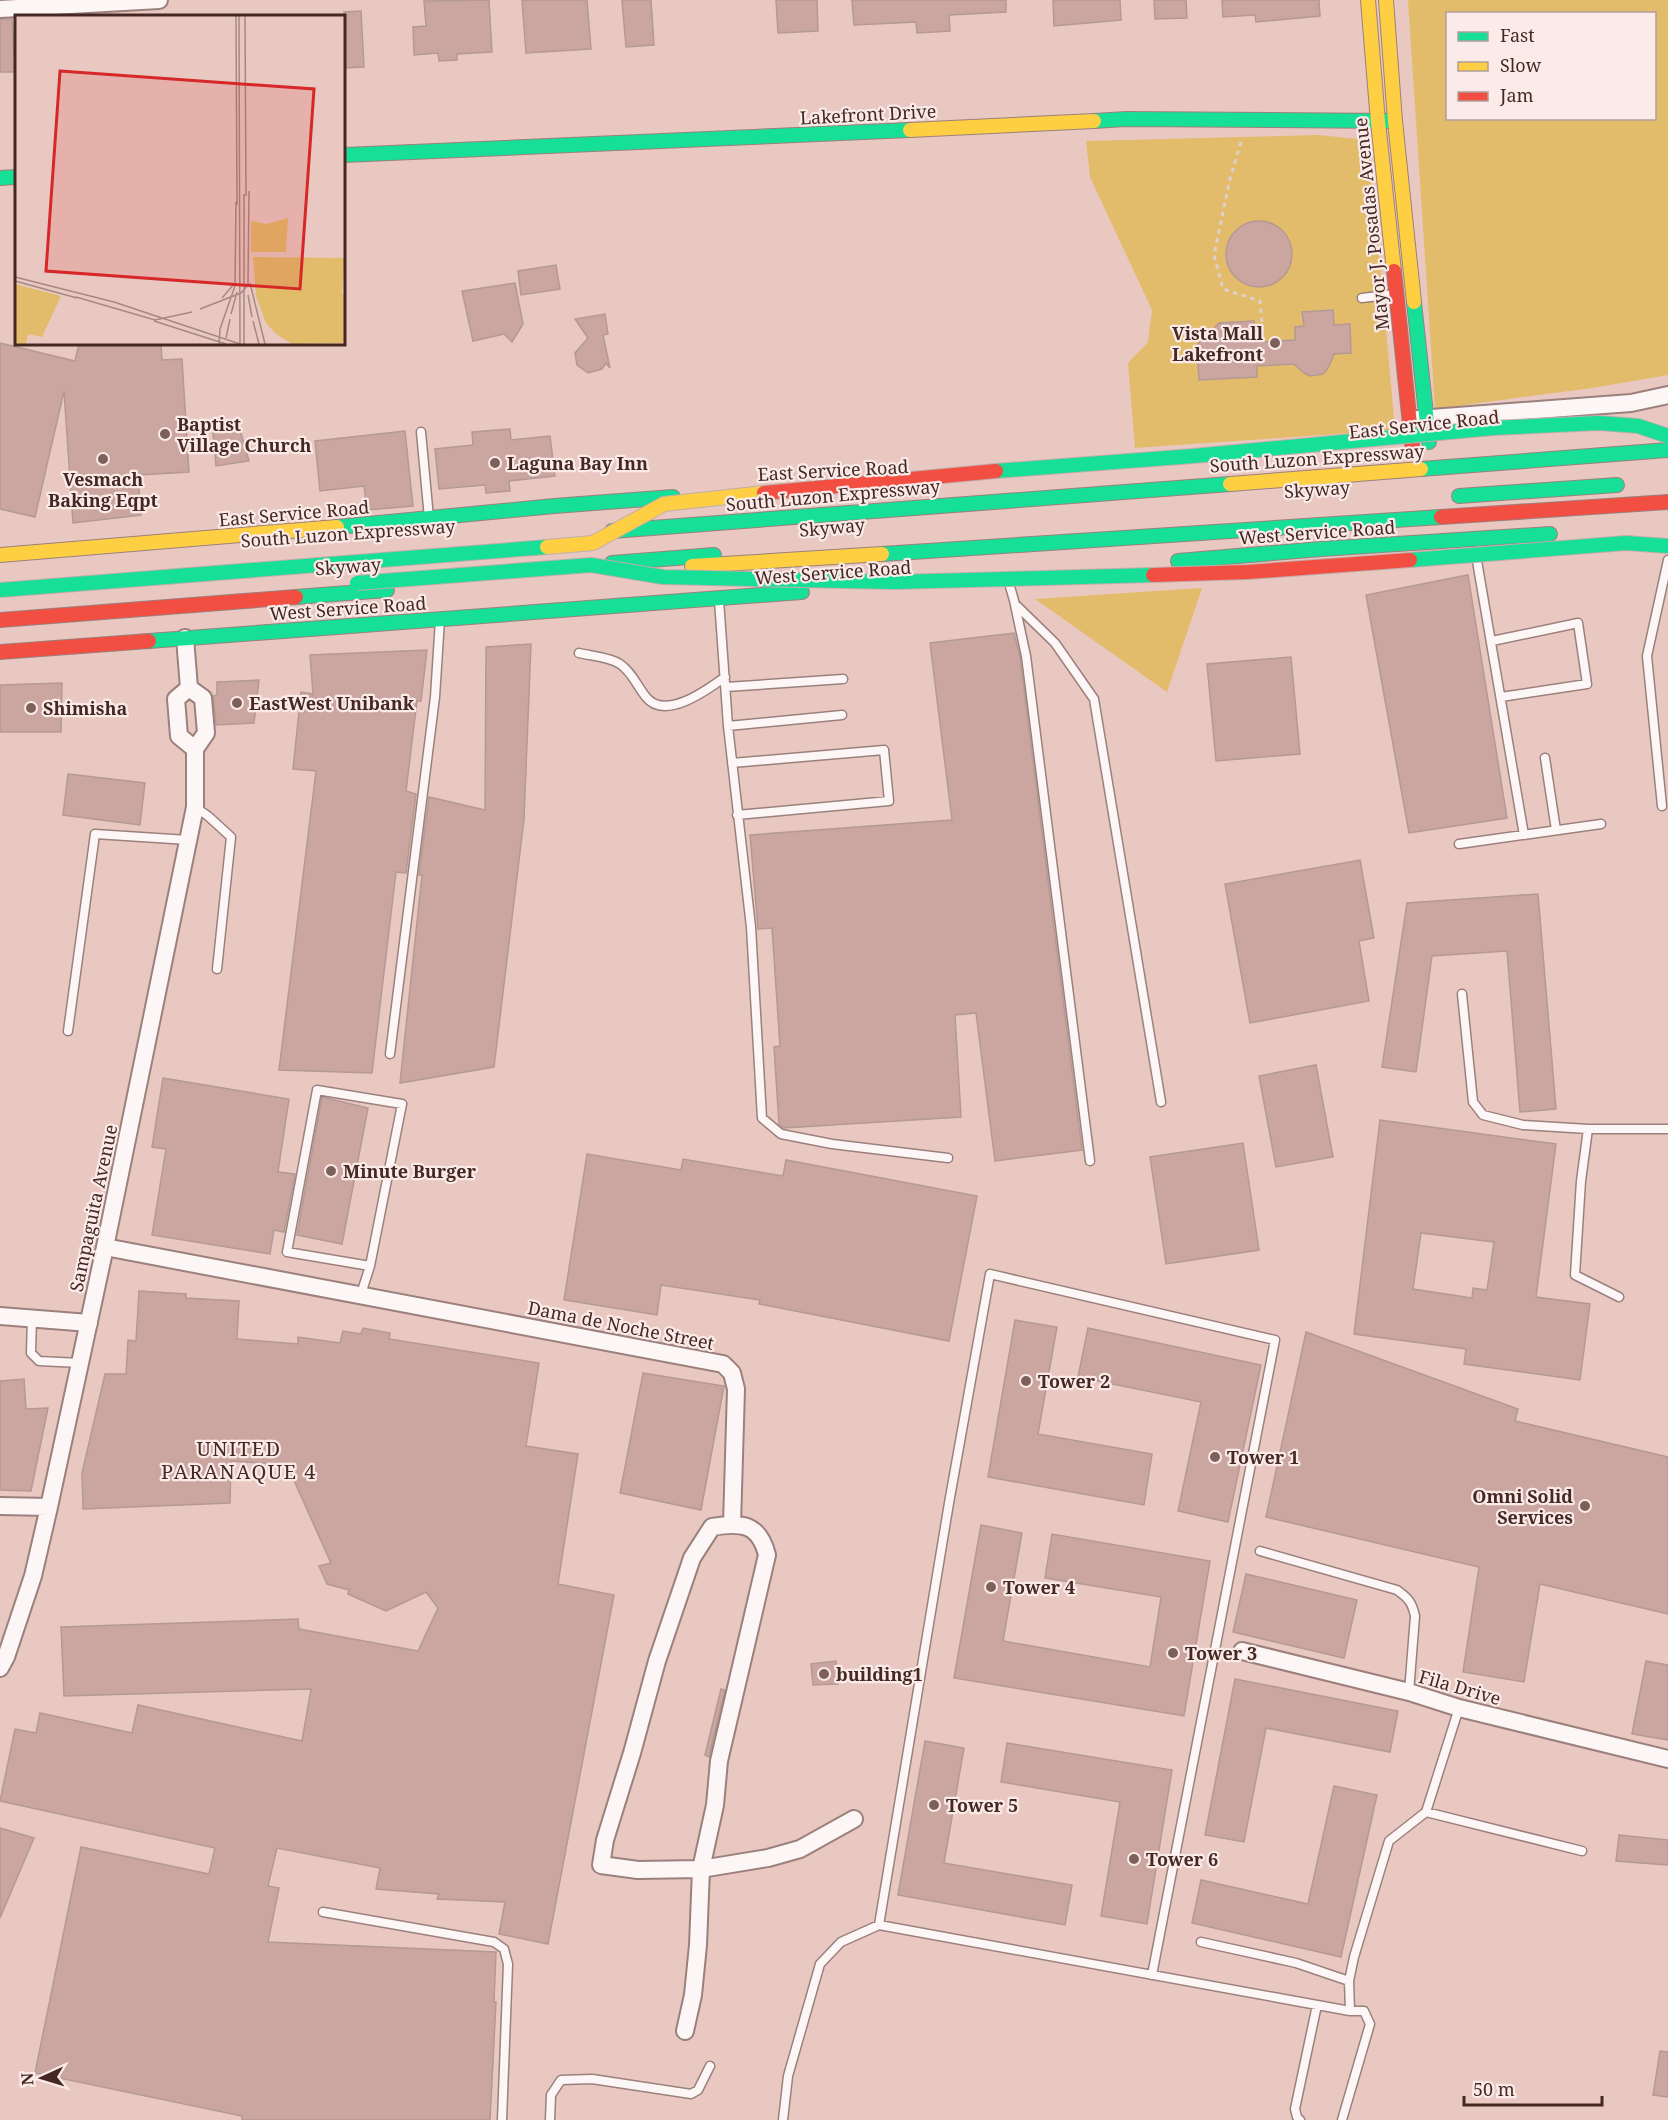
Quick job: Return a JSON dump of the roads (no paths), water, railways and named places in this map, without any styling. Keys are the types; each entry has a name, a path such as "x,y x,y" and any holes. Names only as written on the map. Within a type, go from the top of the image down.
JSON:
{"main road":[{"name":"Mayor J. Posadas Avenue","path":"1368,0 1396,294 1418,419 1429,442"},
{"name":"Mayor J. Posadas Avenue","path":"1386,0 1395,121 1413,293 1418,419 1412,444"},
{"name":"Lakefront Drive","path":"345,155 1125,119 1395,121"},
{"path":"0,178 15,177"},
{"path":"1418,419 1469,438"},
{"name":"East Service Road","path":"0,555 271,534 622,501 1200,467 1657,420"},
{"path":"593,543 664,504 796,489 1493,428 1599,423 1638,426 1668,436"},
{"path":"1622,453 1668,444"},
{"name":"South Luzon Expressway","path":"0,577 1668,450"},
{"name":"Skyway","path":"0,590 975,512 1668,462"},
{"path":"1449,497 1634,484"},
{"path":"0,620 863,554 1526,513 1668,502"},
{"path":"1526,513 1668,516"},
{"path":"1584,532 1606,531 1668,537"},
{"name":"West Service Road","path":"0,652 908,585 1321,549 1563,534"},
{"name":"Skyway","path":"0,610 943,536"},
{"path":"591,565 663,577 905,582 1248,572 1626,543 1668,546"}],"street":[{"path":"0,9 159,0"},
{"path":"1418,419 1630,404 1668,395"},
{"path":"186,638 189,688 176,699 179,736 195,749"},
{"name":"Sampaguita Avenue","path":"2,1660 33,1576 49,1508 195,807 195,749 206,733 203,698 189,688"},
{"name":"Dama de Noche Street","path":"105,1247 723,1364 732,1373 736,1389 732,1524"},
{"path":"0,1316 89,1323"},
{"path":"0,1506 49,1508"},
{"path":"685,2031 693,1995 699,1945 701,1869 715,1805 720,1761 767,1555 764,1540 753,1528 732,1524 712,1527 692,1558 657,1661 605,1840 601,1864 638,1870 701,1869 768,1858 800,1849 854,1819"},
{"name":"Fila Drive","path":"1242,1651 1409,1692 1459,1708 1668,1759"}],"lane":[{"path":"1362,298 1413,293"},
{"path":"421,432 429,518"},
{"path":"1473,539 1524,835"},
{"path":"489,541 493,581"},
{"path":"1662,806 1647,656 1668,560"},
{"path":"1007,575 1026,656 1090,1161"},
{"path":"719,598 728,726 751,927 762,1118 781,1134 832,1144 948,1158"},
{"path":"1015,604 1055,643 1094,699 1161,1102"},
{"path":"390,1054 435,696 440,620"},
{"path":"1492,641 1578,623 1587,684 1501,697"},
{"path":"579,653 619,663 630,672 648,700 663,706 680,704 725,682 843,679"},
{"path":"728,726 842,715"},
{"path":"732,763 884,750 889,801 737,815"},
{"path":"1545,758 1556,830"},
{"path":"195,807 231,837 218,969"},
{"path":"1460,844 1601,824"},
{"path":"68,1031 95,834 188,840"},
{"path":"1462,994 1473,1102 1483,1115 1523,1125 1588,1129 1668,1129"},
{"path":"361,1294 370,1266 402,1104 317,1090 287,1252 370,1266"},
{"path":"1588,1129 1581,1181 1575,1275 1619,1296"},
{"path":"879,1925 949,1503 990,1274 1275,1340 1152,1975"},
{"path":"32,1318 31,1353 39,1361 80,1363"},
{"path":"1260,1551 1397,1590 1408,1598 1413,1605 1415,1616 1409,1692"},
{"path":"1350,2012 1349,1981 1389,1842 1426,1812 1459,1708"},
{"path":"1426,1812 1582,1851"},
{"path":"323,1912 494,1942 504,1949 508,1964 502,2120"},
{"path":"783,2120 788,2076 820,1964 841,1942 879,1925 1350,2012 1364,2011 1370,2024 1342,2120"},
{"path":"1201,1942 1296,1964 1349,1981"},
{"path":"1298,2119 1295,2109 1317,2005"},
{"path":"550,2120 551,2095 561,2080 592,2079 691,2094 698,2090 710,2066"}],"place":[{"name":"Vista Mall Lakefront","path":"1275,343"},
{"name":"Baptist Village Church","path":"165,434"},
{"name":"Vesmach Baking Eqpt","path":"103,459"},
{"name":"Laguna Bay Inn","path":"495,463"},
{"name":"EastWest Unibank","path":"237,703"},
{"name":"Shimisha","path":"31,708"},
{"name":"Minute Burger","path":"331,1171"},
{"name":"Tower 2","path":"1026,1381"},
{"name":"Tower 1","path":"1215,1457"},
{"name":"Omni Solid Services","path":"1585,1506"},
{"name":"Tower 4","path":"991,1587"},
{"name":"Tower 3","path":"1173,1653"},
{"name":"building1","path":"824,1674"},
{"name":"Tower 5","path":"934,1805"},
{"name":"Tower 6","path":"1134,1859"}],"district":[{"name":"UNITED PARANAQUE 4","path":"239,1460"}]}
